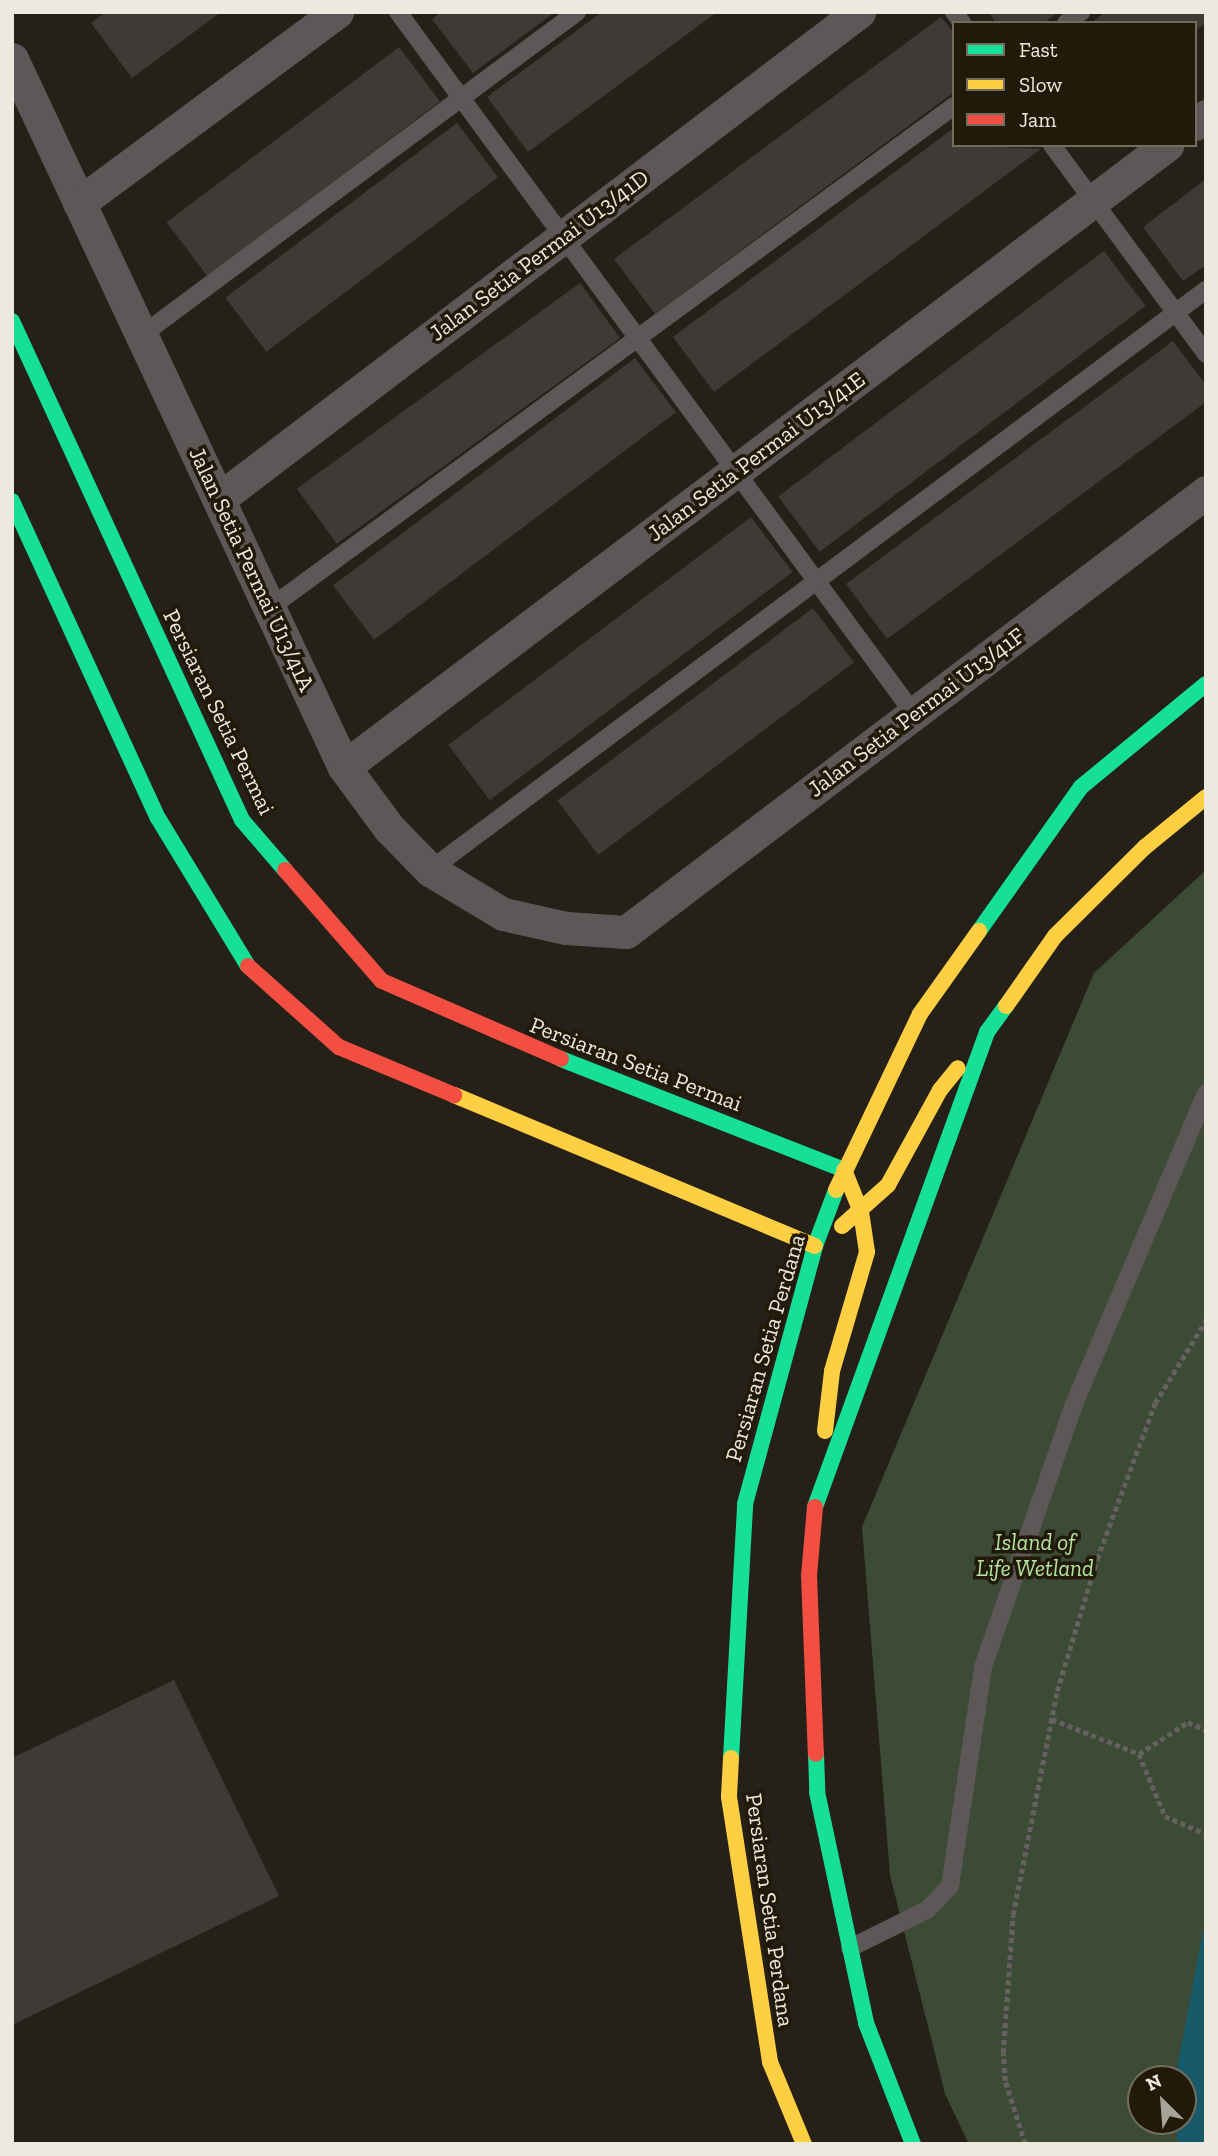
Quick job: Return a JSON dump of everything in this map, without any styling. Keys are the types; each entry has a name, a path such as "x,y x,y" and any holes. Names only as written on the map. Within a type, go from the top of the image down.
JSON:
{"main road":[{"name":"Persiaran Setia Permai","path":"12,321 242,820 382,981 524,1045 844,1170"},
{"path":"12,500 158,818 241,960 339,1047 815,1247 861,1212 888,1185 940,1090 987,1032 1055,936 1145,847 1206,797"},
{"name":"Persiaran Setia Perdana","path":"804,2144 770,2062 729,1797 745,1504 815,1247 844,1170 920,1014 1081,787 1206,684"},
{"path":"816,1500 987,1032"},
{"path":"844,1170 861,1212 867,1252 832,1371 809,1575 817,1792 866,2023 913,2144"}],"street":[{"path":"79,203 337,12"},
{"name":"Jalan Setia Permai U13/41D","path":"220,498 859,12"},
{"name":"Jalan Setia Permai U13/41A","path":"12,60 344,767 389,828 430,870 503,914 566,928 626,932"},
{"name":"Jalan Setia Permai U13/41E","path":"344,767 1164,147"},
{"name":"Jalan Setia Permai U13/41F","path":"626,932 1206,492"}],"lane":[{"path":"398,12 914,714"},
{"path":"142,335 577,12"},
{"path":"271,607 952,107"},
{"path":"1053,147 1206,354"},
{"path":"430,870 1206,290"},
{"path":"850,1948 927,1910 950,1886 983,1667 1075,1402 1206,1094"}],"path":[{"path":"1025,2144 1005,2081 1004,2039 1013,1915 1052,1719 1097,1559 1155,1404 1206,1320"},
{"path":"1052,1719 1139,1754 1166,1816 1206,1834"},
{"path":"1139,1754 1188,1722 1206,1730"}],"green space":[{"name":"Island of Life Wetland","path":"1206,870 1206,2144 969,2144 945,2094 890,1875 862,1527 1094,973"}],"water":[{"path":"1206,1916 1206,2144 1178,2144 1177,2135 1197,2135 1197,2065 1178,2065"}],"building":[{"path":"106,12 221,12 132,78 91,23"},
{"path":"441,12 555,12 473,73 432,19"},
{"path":"602,12 717,12 528,152 487,97"},
{"path":"989,12 1058,12 1047,21 995,21"},
{"path":"1105,12 1206,12 1206,23 1197,30 1197,21 1094,21"},
{"path":"941,17 952,31 952,93 655,314 614,259"},
{"path":"399,47 440,101 208,276 167,222"},
{"path":"457,123 498,177 266,352 225,298"},
{"path":"952,129 952,147 1041,149 714,392 673,337"},
{"path":"1206,179 1206,265 1183,281 1143,227"},
{"path":"1104,251 1146,306 820,552 778,497"},
{"path":"580,283 620,338 337,544 297,489"},
{"path":"1173,341 1206,385 1206,402 887,639 846,584"},
{"path":"635,358 676,412 374,640 333,585"},
{"path":"751,517 793,572 490,800 448,745"},
{"path":"813,608 854,662 598,855 557,801"},
{"path":"174,1680 279,1896 12,2025 12,1758"}],"traffic: fast":[{"path":"12,321 242,820 285,870"},
{"path":"12,501 158,818 248,966"},
{"path":"979,931 1081,787 1206,684"},
{"path":"815,1507 987,1032 1006,1006"},
{"path":"561,1059 844,1170"},
{"path":"731,1758 745,1504 815,1246 836,1190"},
{"path":"816,1754 817,1792 866,2023 913,2144"}],"traffic: slow":[{"path":"1006,1006 1055,936 1145,847 1206,797"},
{"path":"836,1190 920,1014 979,931"},
{"path":"842,1226 888,1185 940,1090 958,1068"},
{"path":"454,1095 815,1246"},
{"path":"825,1431 832,1371 867,1252 861,1212 844,1170"},
{"path":"731,1758 729,1797 770,2062 804,2144"}],"traffic: jam":[{"path":"285,870 382,981 561,1059"},
{"path":"248,966 339,1047 454,1095"},
{"path":"815,1507 809,1575 816,1754"}]}
